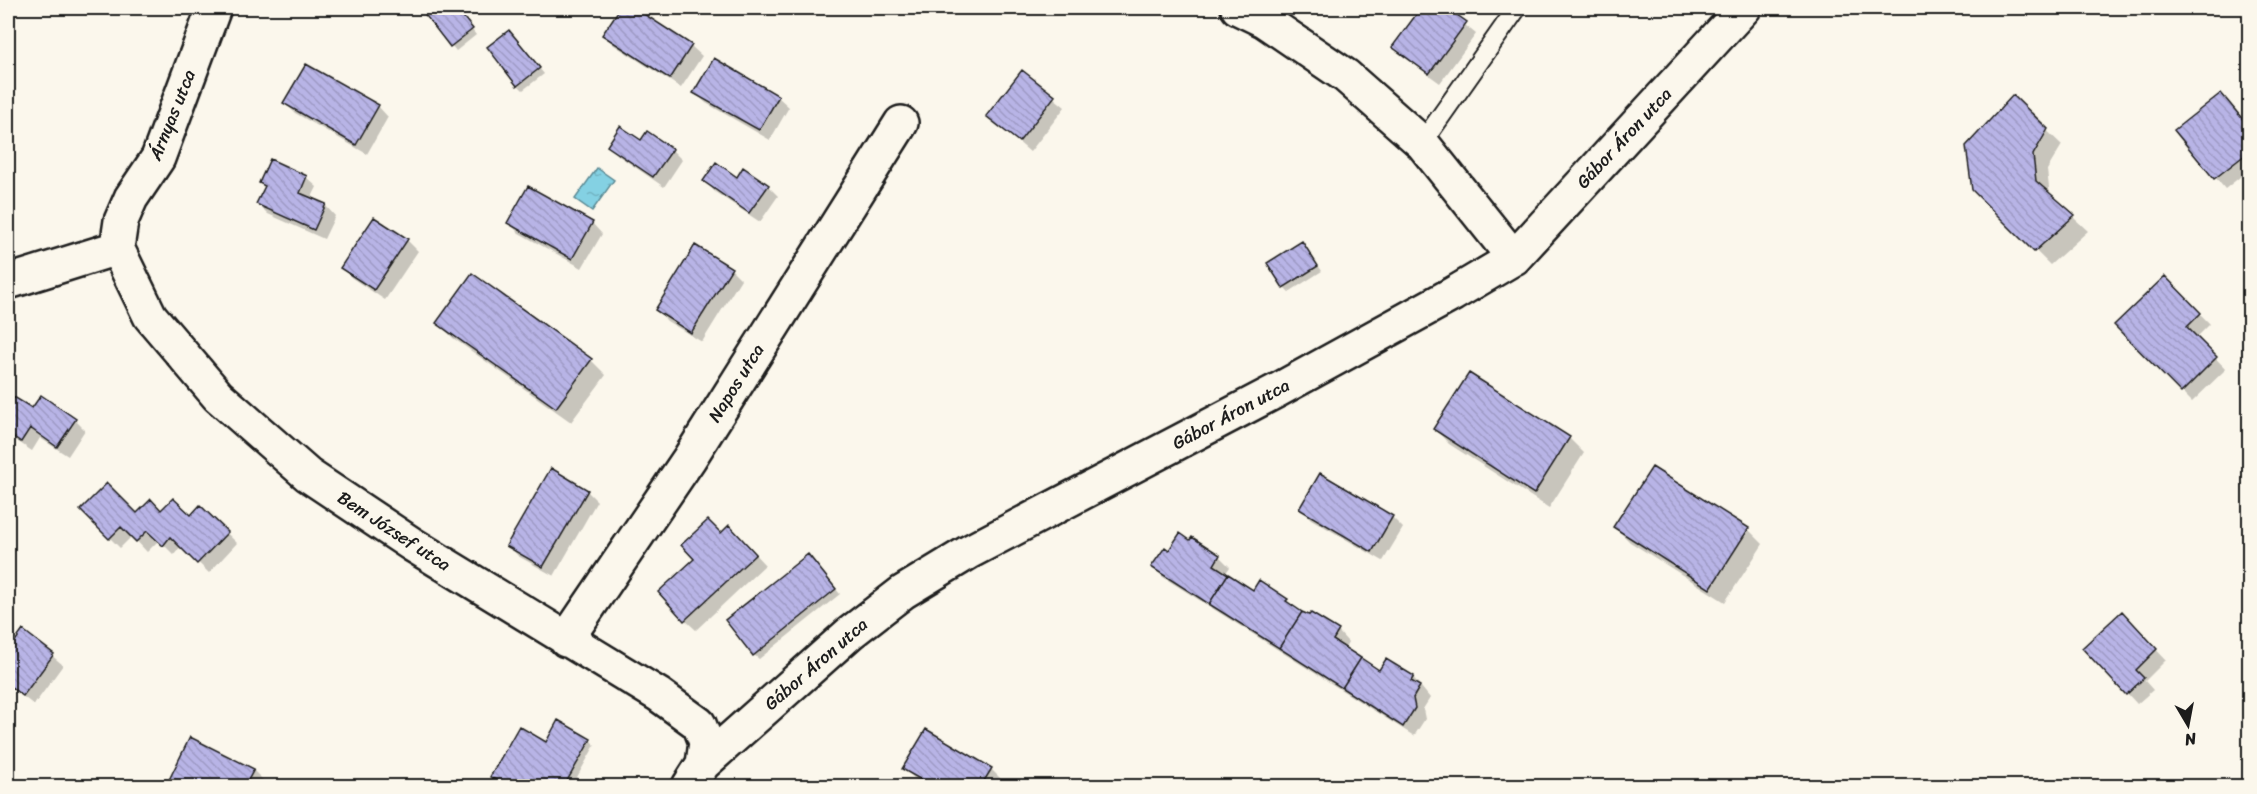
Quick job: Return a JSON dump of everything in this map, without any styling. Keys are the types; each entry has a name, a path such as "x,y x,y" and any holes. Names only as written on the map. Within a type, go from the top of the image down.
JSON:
{"street":[{"name":"Árnyas utca","path":"117,248 122,221 131,198 158,158 214,8"},
{"path":"1238,8 1264,21 1346,76 1422,143 1514,258"},
{"name":"Gábor Áron utca","path":"696,775 850,633 903,592 969,552 1288,385 1514,258 1744,8"},
{"name":"Napos utca","path":"566,639 689,459 901,123"},
{"path":"8,282 117,248"},
{"name":"Bem József utca","path":"117,248 150,316 218,396 317,481 413,545 659,695 699,724 706,742 696,775"}],"lane":[{"path":"1422,143 1517,8"}],"water":[{"path":"597,168 614,180 592,211 575,199"}],"building":[{"path":"420,8 456,8 473,29 450,47"},
{"path":"620,8 635,8 692,45 670,79 602,35"},
{"path":"1421,8 1447,8 1467,22 1429,74 1392,47"},
{"path":"509,30 540,68 517,86 487,47"},
{"path":"714,58 779,96 759,130 693,93"},
{"path":"306,64 379,105 356,145 283,103"},
{"path":"1022,70 1055,96 1019,142 986,116"},
{"path":"2221,93 2250,128 2250,151 2214,179 2174,130"},
{"path":"2013,95 2048,129 2033,155 2036,181 2075,215 2034,252 1972,190 1966,146"},
{"path":"620,126 641,140 647,131 673,149 653,177 607,146"},
{"path":"270,159 307,176 300,193 326,204 314,230 256,204 265,186 259,183"},
{"path":"716,162 737,177 743,167 769,185 749,213 703,181"},
{"path":"528,186 593,222 572,259 507,223"},
{"path":"374,217 408,239 374,290 340,268"},
{"path":"1302,241 1318,266 1283,288 1267,263"},
{"path":"695,245 732,268 691,333 655,310"},
{"path":"472,273 592,359 556,408 436,323"},
{"path":"2165,276 2201,313 2187,327 2217,357 2181,393 2114,325"},
{"path":"1469,373 1570,437 1534,494 1433,429"},
{"path":"41,395 76,419 57,447 30,428 21,442 8,433 8,407 14,397 32,408"},
{"path":"1652,467 1749,528 1710,589 1613,527"},
{"path":"551,468 588,490 543,567 506,546"},
{"path":"1320,473 1393,516 1372,552 1299,509"},
{"path":"107,483 137,513 151,499 161,510 173,498 191,515 200,505 228,532 197,564 170,537 163,546 147,531 136,542 121,527 109,539 80,510"},
{"path":"708,520 721,533 729,525 756,554 684,621 658,592 694,559 681,545"},
{"path":"1180,533 1190,540 1192,537 1220,555 1214,565 1228,574 1209,604 1151,567 1165,547 1169,550"},
{"path":"808,554 836,589 753,656 725,620"},
{"path":"1228,574 1253,590 1259,580 1288,599 1286,601 1302,612 1279,648 1209,604"},
{"path":"2122,611 2157,649 2136,670 2144,678 2126,695 2082,648"},
{"path":"1302,612 1309,615 1311,613 1339,630 1333,640 1361,658 1342,688 1279,648"},
{"path":"23,630 54,654 23,696 8,685 8,651"},
{"path":"1361,658 1379,670 1386,659 1414,676 1411,681 1420,686 1413,698 1415,708 1403,727 1342,688"},
{"path":"558,720 591,739 567,781 577,786 501,786 503,784 490,777 519,726 546,742"},
{"path":"926,729 992,768 981,786 932,786 902,769"},
{"path":"190,737 254,769 245,786 166,786"}]}
